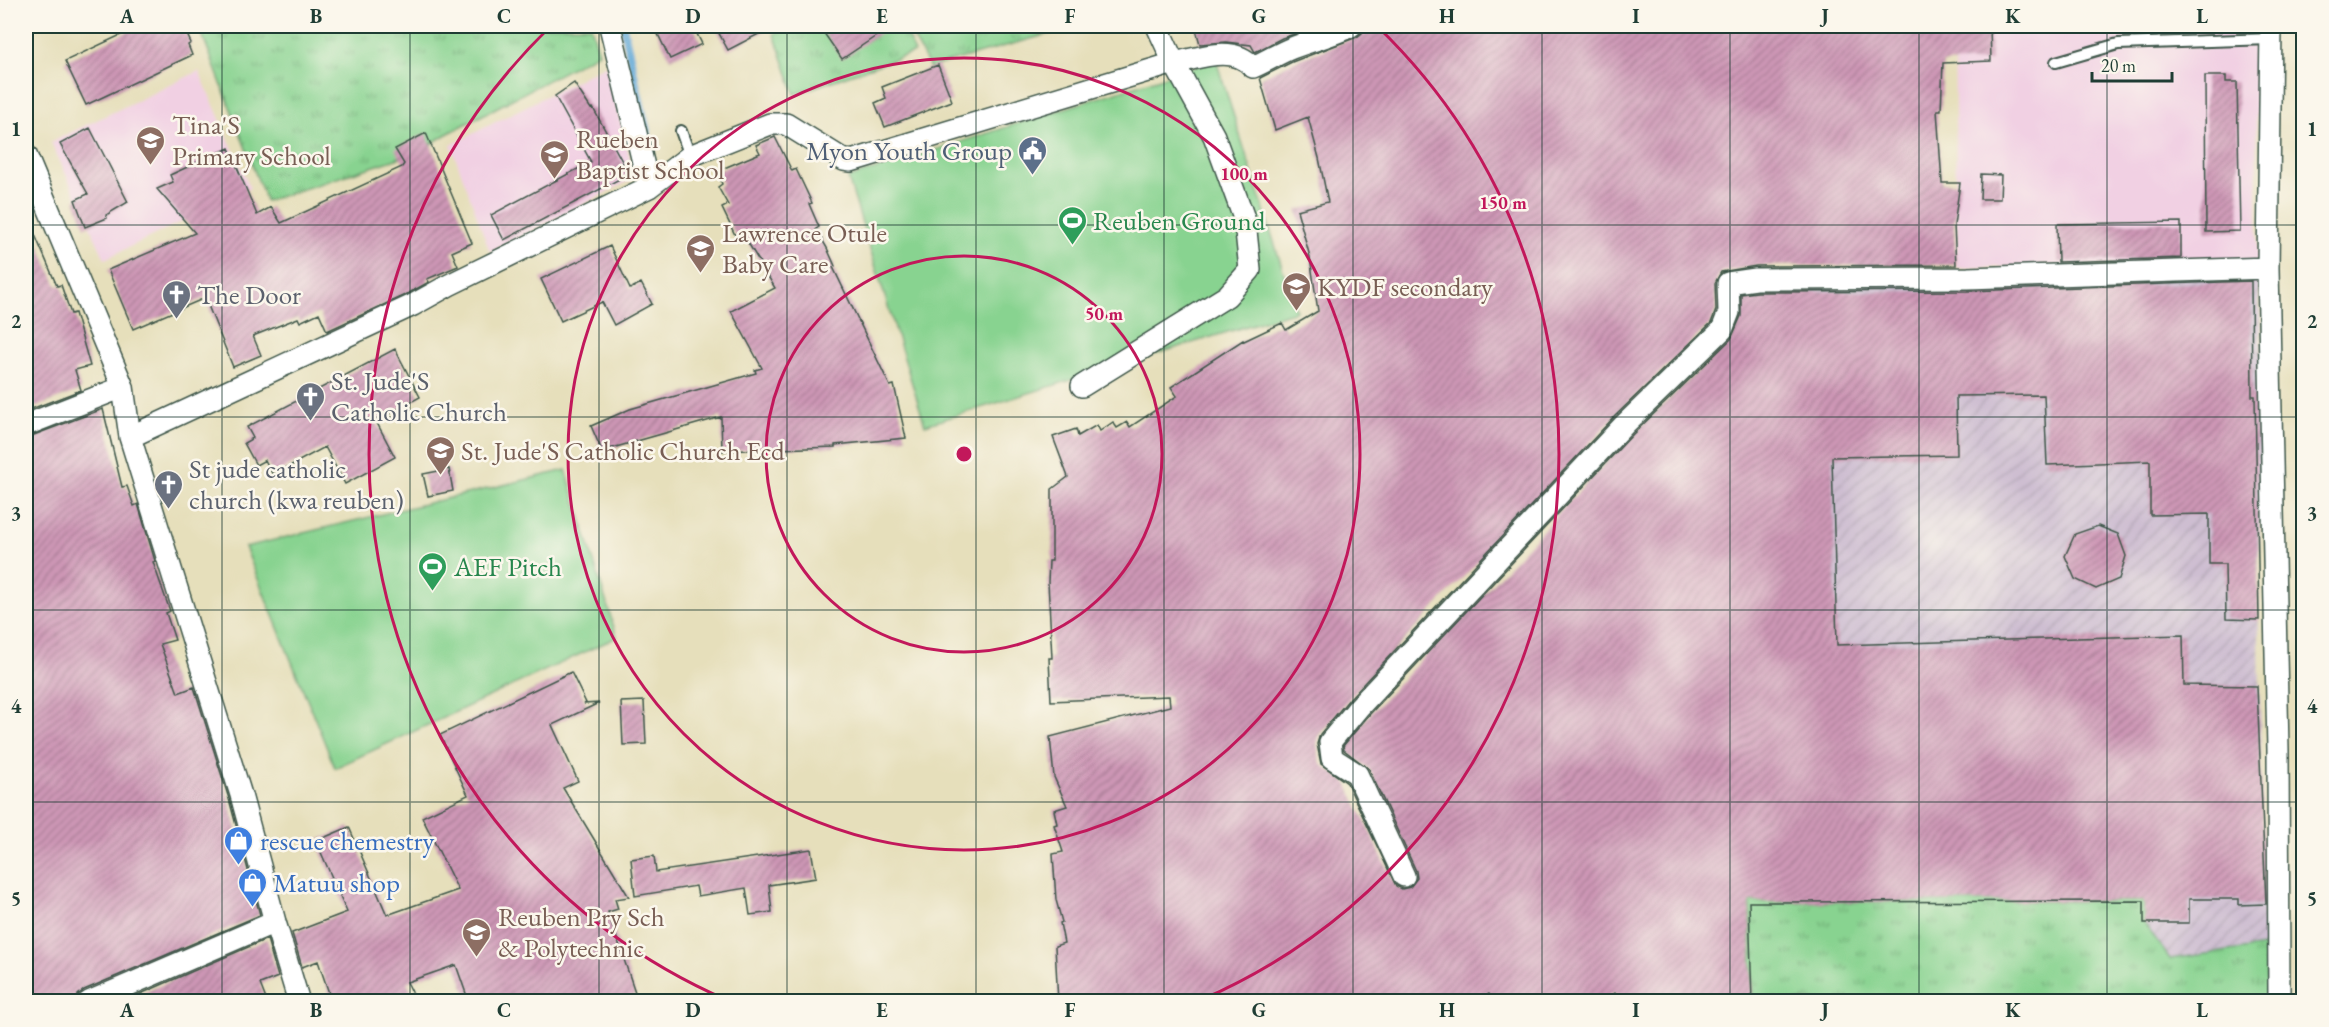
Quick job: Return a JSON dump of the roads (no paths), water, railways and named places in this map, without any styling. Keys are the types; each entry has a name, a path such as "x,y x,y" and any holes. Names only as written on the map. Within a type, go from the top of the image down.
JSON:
{"street":[{"path":"610,26 649,187"},
{"path":"1082,386 1227,296 1250,270 1245,221 1218,147 1157,26"},
{"path":"130,437 413,305 649,187 690,156 770,124 781,123 844,160 851,160 1174,63 1228,53 1245,58 1252,67 1290,49 1338,33 1351,26"},
{"path":"2271,32 2268,268 2278,738 2279,1002"},
{"path":"26,157 123,387 130,437 241,795 274,922 299,1002"},
{"path":"1404,876 1357,774 1332,758 1330,742 1359,707 1624,425 1722,330 1729,312 1728,283 1756,279 1968,278 2268,268"},
{"path":"26,425 123,387"},
{"path":"89,1002 274,922"}],"lane":[{"path":"2056,62 2118,44 2271,32"},
{"path":"681,131 690,156"}],"waterway":[{"path":"623,26 651,149"}],"place":[{"name":"Tina'S Primary School","path":"151,166"},
{"name":"Myon Youth Group","path":"1033,176"},
{"name":"Rueben Baptist School","path":"555,180"},
{"name":"Reuben Ground","path":"1072,246"},
{"name":"Lawrence Otule Baby Care","path":"701,274"},
{"name":"KYDF secondary","path":"1296,312"},
{"name":"The Door","path":"176,320"},
{"name":"St. Jude'S Catholic Church","path":"310,422"},
{"name":"St. Jude'S Catholic Church Ecd","path":"440,476"},
{"name":"St jude catholic church (kwa reuben)","path":"168,510"},
{"name":"AEF Pitch","path":"433,592"},
{"name":"rescue chemestry","path":"239,866"},
{"name":"Matuu shop","path":"252,908"},
{"name":"Reuben Pry Sch & Polytechnic","path":"477,958"}]}
